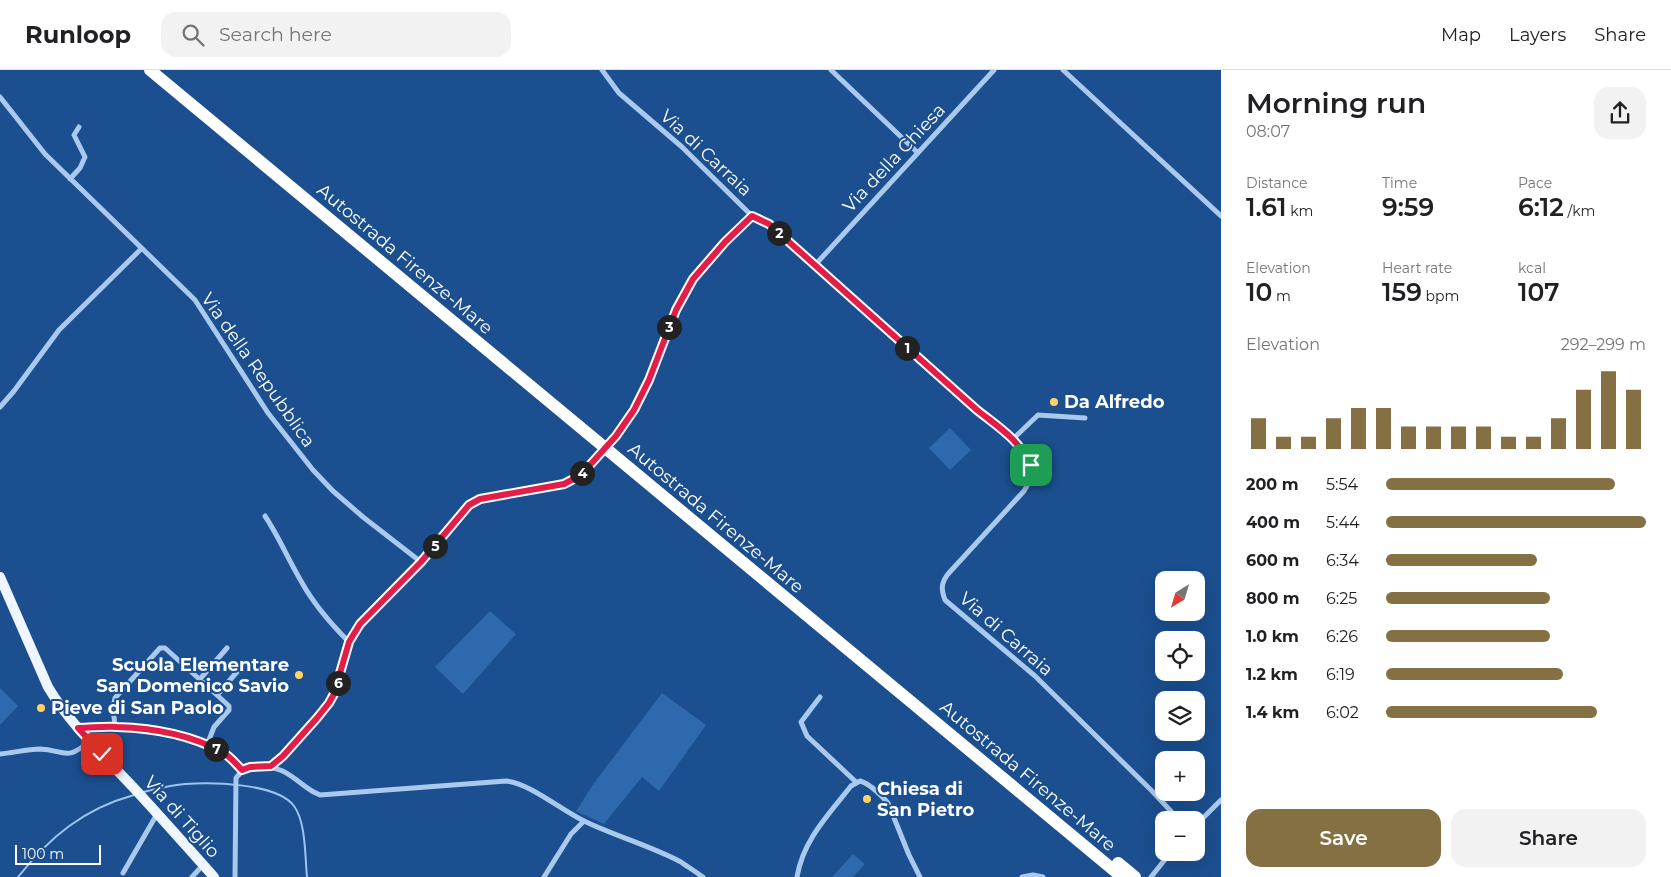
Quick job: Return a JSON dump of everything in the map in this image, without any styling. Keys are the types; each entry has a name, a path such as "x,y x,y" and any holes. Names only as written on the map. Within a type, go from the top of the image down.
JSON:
{"highway":[{"name":"Autostrada Firenze-Mare","path":"150,70 1122,877"},
{"name":"Autostrada Firenze-Mare","path":"163,70 1135,877"}],"main road":[{"name":"Via di Tiglio","path":"0,577 55,699 89,741 214,877"}],"street":[{"name":"Via di Carraia","path":"602,70 619,93 682,146 752,216 769,224 1023,449 1031,465 1031,477 1024,491 942,582 942,592 945,600 1035,676 1170,811"},
{"path":"831,70 918,153"},
{"name":"Via della Chiesa","path":"815,265 994,70"},
{"path":"1063,70 1221,216"},
{"name":"Via della Repubblica","path":"0,97 45,154 199,306 268,413 313,470 363,516 421,562"},
{"path":"70,179 80,168 85,157 74,135 79,127"},
{"path":"271,766 283,756 329,703 337,688 349,642 360,624 421,562 469,505 480,499 564,484 581,475 599,456 634,410 649,380 676,310 693,279 725,242 752,216"},
{"path":"0,407 14,391 58,330 141,249"},
{"path":"1013,439 1038,415 1085,418"},
{"path":"265,516 279,536 300,580 309,594 349,642"},
{"path":"115,726 113,708 115,698 160,648 165,648 229,706 229,710 214,727 207,745"},
{"path":"200,679 227,648"},
{"path":"217,695 243,665"},
{"path":"820,698 801,722 803,730 856,782 864,782 888,803 920,877"},
{"path":"78,728 115,726 160,731 207,745 226,754 242,770"},
{"path":"0,754 41,749 63,754 72,753 89,741"},
{"path":"235,877 236,778 242,770 250,767 271,766 280,769 313,792 320,794 513,782 529,789 584,821 680,862 703,877"},
{"path":"797,877 802,856 809,841 856,782"},
{"path":"1205,816 1221,800"},
{"path":"123,874 157,814"},
{"path":"544,877 572,834 584,821"},
{"path":"1151,877 1163,861"},
{"path":"192,877 204,865"},
{"path":"1022,877 1033,875 1043,877"}],"shaded area":[{"path":"950,428 971,450 950,470 929,448"},
{"path":"490,611 516,634 463,694 435,667"},
{"path":"0,688 18,706 0,725"},
{"path":"662,693 706,725 659,791 642,777 604,824 576,811 594,783"},
{"path":"853,854 865,864 853,877 832,877"}],"waterway":[{"path":"143,792 169,786 211,783 259,788 286,798 294,806 301,821 307,877"},
{"path":"18,877 42,849 69,826 99,808 134,795"}],"place":[{"name":"Da Alfredo","path":"1054,402"},
{"name":"Scuola Elementare San Domenico Savio","path":"299,675"},
{"name":"Pieve di San Paolo","path":"41,708"},
{"name":"Chiesa di San Pietro","path":"867,799"}],"route":[{"path":"102,754 78,728 115,726 160,731 222,752 231,758 242,770 250,767 271,766 283,756 329,703 337,688 349,642 360,624 421,562 469,505 480,499 564,484 581,475 599,456 634,410 649,380 676,310 693,279 725,242 752,216 769,224 977,410 1013,439 1023,449 1031,465"}]}
